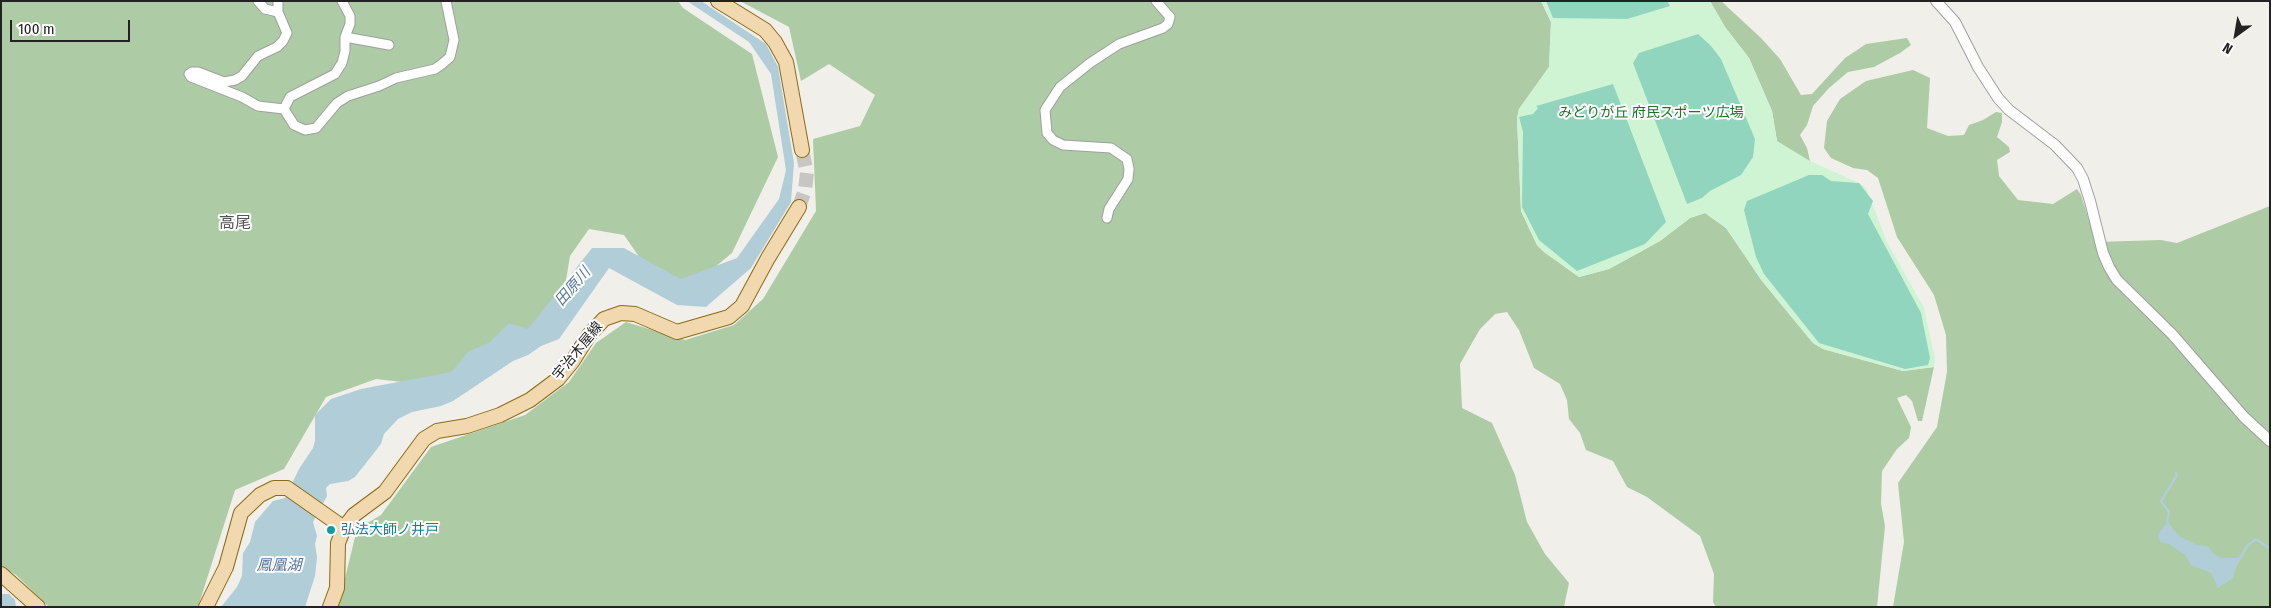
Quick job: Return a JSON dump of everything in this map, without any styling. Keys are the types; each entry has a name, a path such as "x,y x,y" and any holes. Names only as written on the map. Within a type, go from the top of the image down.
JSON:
{"main road":[{"path":"718,1 765,30 775,42 786,62 802,150"},
{"name":"宇治木屋線","path":"340,525 385,492 424,439 437,432 468,426 500,415 530,400 558,380 590,335 604,319 621,313 635,314 677,332 729,317 742,306 799,207"},
{"path":"206,607 226,568 241,513 260,495 274,488 287,488 340,525 337,588 330,607"},
{"path":"1,574 38,607"}],"street":[{"path":"258,1 264,9 278,12"},
{"path":"278,1 278,12 287,33 277,47 258,56 242,76 235,80 224,82 198,72 189,74 191,77 242,97 258,106 284,109"},
{"path":"284,109 290,97 335,74 342,63 345,51 345,37 350,24 350,16 342,1"},
{"path":"284,109 294,125 311,130 316,128 337,103 348,96 379,86 396,78 420,73 442,64 450,57 454,40 446,1"},
{"path":"1107,218 1109,209 1128,179 1129,170 1126,159 1111,148 1063,145 1053,140 1048,133 1045,110 1060,87 1090,63 1119,44 1163,28 1168,24 1170,17 1156,1"},
{"path":"1936,1 1955,22 1978,68 1998,98 2009,110 2055,144 2077,168 2090,200 2103,253 2108,267 2117,280 2172,334 2244,417 2270,442"},
{"path":"345,37 390,45"}],"green space":[{"path":"1,1 678,1 683,8 752,54 778,157 732,253 698,281 671,280 649,271 624,235 589,229 570,256 561,310 437,386 376,379 326,397 284,469 235,490 198,607 49,607 16,575 1,566"},
{"path":"740,1 1541,1 1551,22 1549,67 1519,109 1517,118 1521,211 1537,245 1544,252 1579,277 1609,269 1660,241 1690,218 1705,213 1726,228 1762,281 1813,343 1823,349 1903,371 1934,367 1922,421 1918,421 1912,401 1906,395 1897,398 1911,427 1909,438 1897,449 1882,471 1881,504 1885,526 1877,607 1716,607 1713,602 1714,574 1700,536 1647,497 1627,487 1613,461 1586,450 1580,433 1569,419 1567,400 1560,384 1534,368 1519,330 1507,312 1495,314 1480,329 1460,364 1462,408 1492,423 1515,475 1527,522 1545,554 1569,583 1564,607 338,607 357,529 381,515 431,447 525,415 569,382 596,343 626,322 685,340 734,325 763,299 816,211 813,139 860,126 875,95 829,64 801,81 789,27"},
{"name":"みどりが丘 府民スポーツ広場","path":"1541,1 1710,1 1725,27 1749,58 1772,111 1777,141 1810,161 1866,188 1887,242 1924,308 1935,359 1934,367 1903,371 1823,349 1813,343 1762,281 1726,228 1705,213 1690,218 1660,241 1609,269 1579,277 1544,252 1537,245 1521,211 1517,118 1519,109 1549,67 1551,22"},
{"path":"1546,1 1667,1 1670,6 1627,19 1553,18"},
{"path":"1710,1 1721,1 1761,38 1780,59 1801,95 1812,94 1845,58 1866,44 1907,38 1911,45 1874,67 1848,72 1829,88 1813,106 1807,125 1800,135 1807,148 1810,161 1800,169 1777,141 1772,111 1749,58 1725,27"},
{"path":"1698,34 1721,59 1755,139 1753,157 1741,175 1710,191 1702,198 1687,204 1633,63 1639,53"},
{"path":"1913,70 1930,78 1927,128 1948,136 1964,135 1969,125 1983,120 1996,112 2002,113 2002,122 1997,137 2009,147 2010,152 1997,160 1999,176 2018,200 2053,204 2077,189 2081,195 2096,242 2161,240 2177,243 2270,206 2270,607 1893,607 1904,542 1898,483 1937,427 1947,372 1946,335 1934,295 1897,237 1878,178 1867,170 1853,168 1831,158 1824,148 1827,121 1840,99 1866,81"},
{"path":"1613,84 1666,222 1645,244 1577,271 1539,240 1522,207 1523,132 1519,117 1533,114 1538,108 1536,106"},
{"path":"1809,175 1822,175 1831,181 1859,183 1873,201 1868,214 1921,313 1930,358 1928,365 1905,369 1819,343 1764,274 1756,257 1744,210 1747,201"}],"water":[{"name":"鳳凰湖","path":"687,1 701,1 766,44 778,67 794,163 791,202 751,268 706,307 677,305 609,268 559,339 513,361 453,401 441,406 412,412 398,419 384,434 381,444 355,477 348,481 330,484 326,488 327,496 313,522 317,536 315,544 317,557 315,576 305,607 221,607 237,587 242,576 243,553 250,542 255,522 273,501 285,498 299,469 313,448 315,441 315,415 331,399 361,389 451,372 468,352 490,342 509,323 528,329 592,248 624,248 681,279 737,258 779,199 786,170 771,74 749,42"},
{"path":"2168,522 2179,536 2197,545 2208,546 2213,553 2222,558 2241,558 2233,578 2218,588 2211,573 2191,565 2185,555 2169,544 2161,542 2158,538 2160,531"},
{"path":"2,594 9,594 15,600 16,607 1,607"}],"waterway":[{"path":"2167,522 2169,512 2161,501 2177,475 2176,473"},
{"path":"2240,558 2248,545 2256,539 2270,549"}],"tunnel":[{"path":"799,207 805,190 807,173 802,150"}],"place":[{"name":"弘法大師ノ井戸","path":"331,530"}],"district":[{"name":"高尾","path":"235,224"}],"water label":[{"name":"田原川","path":"573,287"}]}
